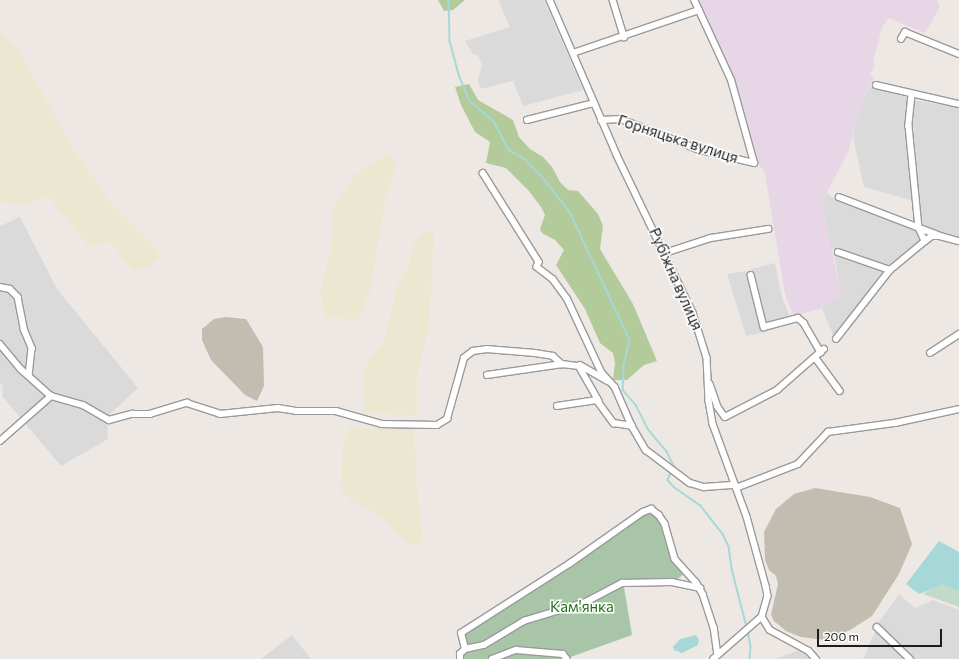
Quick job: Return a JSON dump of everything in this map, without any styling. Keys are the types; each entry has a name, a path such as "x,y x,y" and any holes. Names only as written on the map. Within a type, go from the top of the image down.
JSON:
{"street":[{"name":"Рубіжна вулиця","path":"550,0 601,120 696,319 707,358 710,414 747,516 766,586 768,596 762,617"},
{"path":"613,0 624,37"},
{"path":"573,53 624,37 699,10 694,0"},
{"name":"Горняцька вулиця","path":"601,120 621,119 697,149 754,162 731,80 699,10"},
{"path":"901,38 904,32 959,54"},
{"path":"876,85 912,95 959,104"},
{"path":"912,95 909,126 919,228 925,241"},
{"path":"527,120 594,103"},
{"path":"483,173 539,262 537,267 553,279 567,298 602,373 615,387 632,426 646,450 672,471 696,485 719,487 736,486 798,464 828,432 895,424 959,409"},
{"path":"839,197 940,236 959,241"},
{"path":"665,254 710,238 768,229"},
{"path":"836,339 890,270 932,236 940,236"},
{"path":"838,252 890,270"},
{"path":"708,377 718,407 725,417 777,390 823,351 804,323 798,318 764,327 751,275"},
{"path":"0,287 10,289 18,297 24,329 32,348 29,375"},
{"path":"930,353 958,336"},
{"path":"0,344 51,396 84,405 109,420 132,414 150,414 187,403 220,414 278,408 296,411 336,411 382,424 437,425 447,419 462,364 469,354 480,349 525,352 553,356 562,364"},
{"path":"815,357 840,391"},
{"path":"487,375 538,370 562,364 581,368 600,402 614,423 632,426"},
{"path":"573,366 580,365 610,382"},
{"path":"0,441 51,396"},
{"path":"557,406 592,400 600,402"},
{"path":"465,649 462,633 569,564 648,509 657,513 663,520 675,559 700,588 714,627 716,657"},
{"path":"460,659 460,654 465,649 477,648 524,621 586,602 626,582 683,583 700,588"},
{"path":"716,657 762,617 770,630 809,651 816,659"},
{"path":"877,626 910,659"},
{"path":"492,659 516,650 564,654 567,659"}],"shaded area":[{"path":"498,0 544,0 583,90 523,106 513,81 481,89 478,81 482,65 478,55 473,54 465,41 510,27"},
{"path":"698,0 937,0 940,7 925,33 889,18 882,27 873,62 875,66 870,74 874,77 863,100 848,152 822,202 841,296 822,308 794,316 785,294 765,173 755,160 737,87"},
{"path":"0,31 17,47 75,152 108,199 161,255 151,266 133,271 110,241 89,247 49,197 20,205 8,204 0,199"},
{"path":"870,87 909,98 906,121 914,201 864,187 853,137 862,102"},
{"path":"914,100 959,108 959,238 921,226 913,121"},
{"path":"389,154 397,163 385,200 369,294 358,320 326,317 320,294 333,236 333,208 353,177 366,166"},
{"path":"827,192 831,197 919,231 922,240 891,266 830,248 822,202"},
{"path":"20,217 57,289 138,388 107,417 108,439 61,466 2,396 3,386 0,383 0,226"},
{"path":"424,232 434,232 429,326 417,375 417,416 364,413 364,373 369,360 384,342 398,282 408,267 415,242"},
{"path":"834,254 885,271 838,334 833,335 822,308 841,296"},
{"path":"775,263 782,297 790,317 766,325 751,269"},
{"path":"745,271 762,326 761,333 746,336 727,274"},
{"path":"226,317 246,319 263,347 264,386 257,401 245,395 211,360 202,340 202,329 214,319"},
{"path":"349,428 414,429 416,475 423,543 408,546 383,517 352,501 341,491 343,444"},
{"path":"815,488 870,497 900,508 912,544 899,574 872,616 850,630 825,640 801,637 786,631 774,621 771,615 778,584 776,576 769,570 765,560 764,532 776,509 794,494"},
{"path":"899,594 915,608 933,600 959,610 959,659 914,659 878,623"},
{"path":"876,630 898,652 906,659 863,659"},
{"path":"292,635 311,659 261,659"},
{"path":"796,651 802,651 810,659 776,659"}],"green space":[{"path":"438,0 465,0 453,10 444,11"},
{"path":"469,84 478,100 513,120 519,137 530,149 543,157 552,167 560,182 568,190 578,191 598,214 603,226 600,249 633,304 657,361 644,365 627,380 613,380 615,363 613,353 600,343 585,309 556,265 564,250 555,240 542,233 540,229 545,215 541,207 529,191 506,168 486,163 490,142 475,132 461,105 455,87"},
{"name":"Кам'янка","path":"651,511 662,520 672,555 684,574 676,580 623,581 632,635 565,659 461,659 461,654 466,651 463,634 640,515"},
{"path":"947,585 959,590 959,607 923,594 937,586"}],"water":[{"path":"939,541 959,552 959,590 942,585 919,594 906,584"},
{"path":"696,635 699,640 698,645 682,653 674,650 673,647 680,639"}],"waterway":[{"path":"449,0 450,41 459,75 470,101 494,121 509,150 526,160 540,174 570,212 630,340 624,367 623,390 636,405 648,429 667,452 674,466 668,480 674,487 701,506 723,534 729,547 732,569 747,627"},
{"path":"748,631 751,646 750,659"}]}
